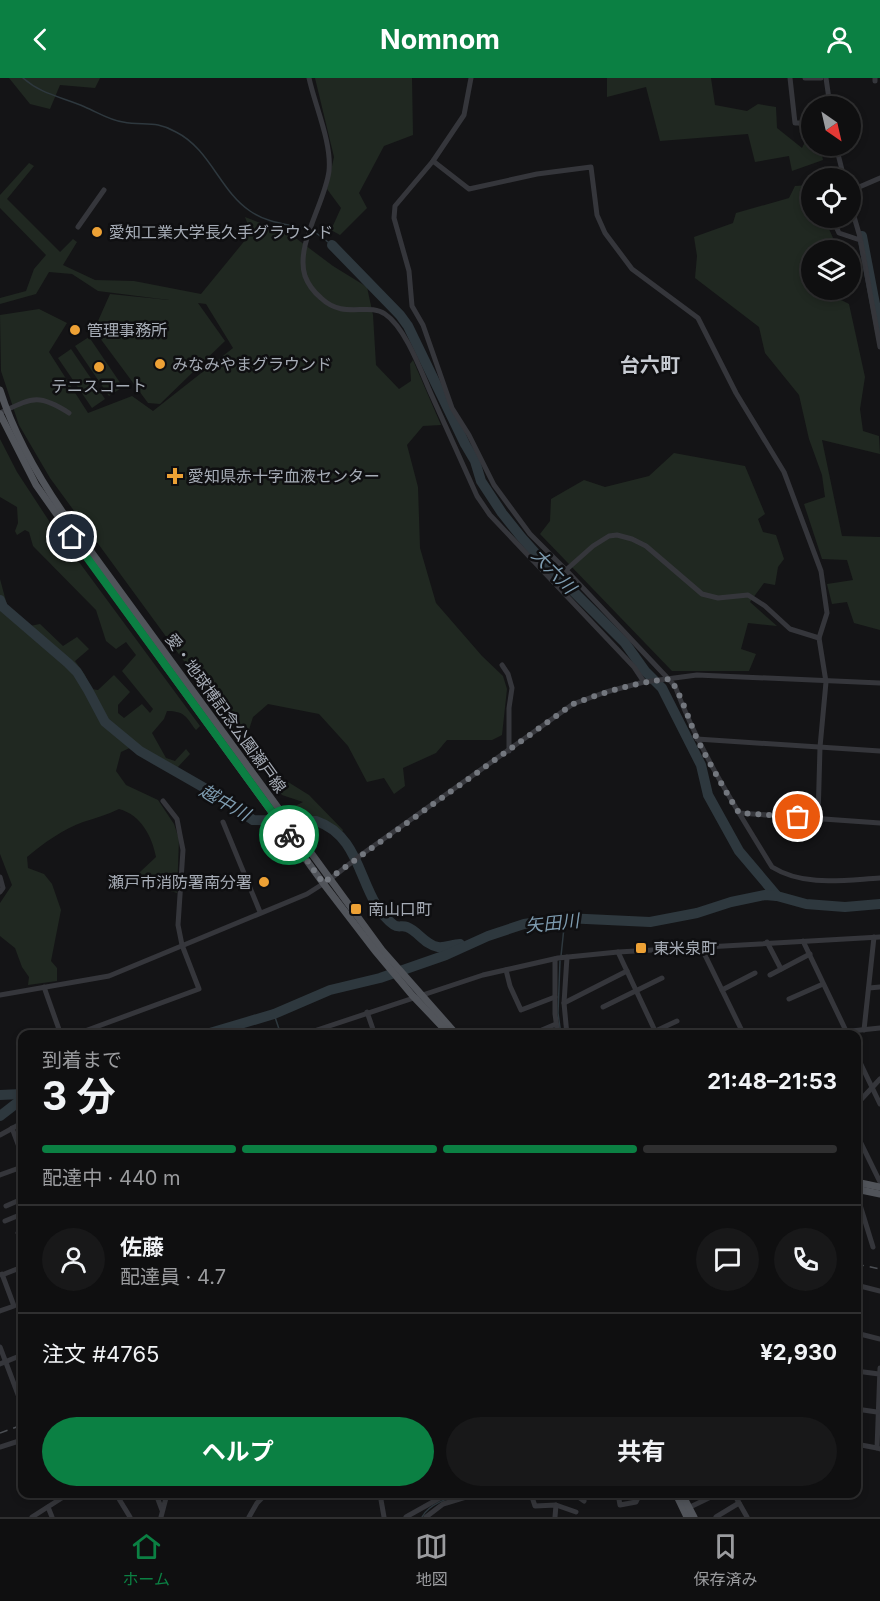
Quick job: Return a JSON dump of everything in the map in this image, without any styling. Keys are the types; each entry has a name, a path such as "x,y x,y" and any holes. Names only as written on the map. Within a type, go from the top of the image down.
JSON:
{"main road":[{"name":"愛・地球博記念公園瀬戸線","path":"0,390 2,412 36,485 49,505 285,828 379,951 446,1030"},
{"name":"愛・地球博記念公園瀬戸線","path":"2,412 42,482 294,828 326,881"},
{"name":"愛・地球博記念公園瀬戸線","path":"416,995 452,1030"},
{"path":"861,1183 880,1187"},
{"path":"861,1192 880,1194"},
{"path":"679,1498 694,1517"},
{"path":"683,1498 687,1517"}],"street":[{"path":"309,78 327,144 329,171 307,240 303,262 305,277 315,293 329,306 344,310 378,311 385,314 392,322 412,351 477,496 490,515 645,681"},
{"path":"471,78 464,114 433,161 395,207 394,218 409,271 412,306 423,325 452,408 495,485 530,534 675,686 698,739 772,867 786,876 811,881 880,878"},
{"path":"790,78 795,123 801,124"},
{"path":"805,78 821,78"},
{"path":"826,78 829,96"},
{"path":"433,161 469,189 537,174 591,167 597,215 605,232 633,269 698,318 736,393 784,472 821,571 827,613 819,638 826,682 820,747 818,819"},
{"path":"861,186 880,178"},
{"path":"78,227 104,190"},
{"path":"837,228 839,233 860,240"},
{"path":"857,228 860,240"},
{"path":"861,245 880,347"},
{"path":"2,412 24,402 39,399 51,401 69,413"},
{"path":"566,570 593,546 609,536 632,538 646,546 702,594 718,598 748,596 765,606 790,629 819,638"},
{"path":"502,665 508,674 512,688 508,751"},
{"path":"0,995 109,976 296,899 326,881 573,704 606,692 645,681 697,675 880,683"},
{"path":"698,739 880,751"},
{"path":"88,1030 199,989 182,945 178,925 183,850 177,819 163,801"},
{"path":"739,813 880,824"},
{"path":"223,822 260,912"},
{"path":"0,877 3,888 0,892"},
{"path":"316,1030 416,995 506,970 561,958 767,942 877,937 864,1030"},
{"path":"803,941 846,1030"},
{"path":"767,942 781,969"},
{"path":"702,947 742,1030"},
{"path":"618,952 655,1030"},
{"path":"770,975 810,954"},
{"path":"557,1030 555,998 561,958"},
{"path":"561,958 567,1030"},
{"path":"506,970 510,986 521,1010 555,998"},
{"path":"564,1003 627,971"},
{"path":"722,990 755,973"},
{"path":"603,1007 662,978"},
{"path":"789,999 823,984"},
{"path":"44,987 59,1030"},
{"path":"869,988 880,987"},
{"path":"367,1012 373,1030"},
{"path":"661,1030 677,1021"},
{"path":"542,1030 556,1024"},
{"path":"861,1031 880,1028"},
{"path":"861,1064 880,1104"},
{"path":"861,1099 880,1079"},
{"path":"0,1135 18,1125"},
{"path":"12,1128 18,1144"},
{"path":"861,1143 880,1182"},
{"path":"0,1175 18,1168"},
{"path":"6,1206 18,1202"},
{"path":"861,1207 873,1247"},
{"path":"5,1221 18,1216"},
{"path":"0,1311 14,1306 1,1275 18,1269"},
{"path":"861,1286 880,1291"},
{"path":"861,1334 880,1339"},
{"path":"0,1347 3,1363 18,1396"},
{"path":"3,1363 18,1357"},
{"path":"861,1371 879,1371 878,1449 861,1445"},
{"path":"861,1410 877,1412"},
{"path":"0,1447 18,1441"},
{"path":"32,1517 48,1507 56,1498"},
{"path":"118,1498 130,1517"},
{"path":"158,1498 162,1510"},
{"path":"161,1517 166,1498"},
{"path":"249,1517 256,1503 262,1498"},
{"path":"381,1498 384,1517"},
{"path":"431,1498 436,1507"},
{"path":"406,1517 438,1498"},
{"path":"426,1517 436,1507 464,1498"},
{"path":"532,1498 535,1506 556,1505 576,1512"},
{"path":"580,1498 584,1501"},
{"path":"619,1498 620,1505 636,1502 638,1498"},
{"path":"686,1509 709,1498"},
{"path":"736,1498 747,1517"},
{"path":"716,1517 739,1503"},
{"path":"555,1517 556,1505"},
{"path":"48,1507 52,1517"}],"shaded area":[{"path":"9,78 100,78 95,88 60,85 50,109 30,104"},
{"path":"315,78 412,78 413,135 384,146 359,193 367,208 340,235 331,230 341,208 327,189 334,157"},
{"path":"607,78 711,78 715,105 747,111 758,104 776,107 777,128 801,147 801,156 822,156 823,160 792,171 789,156 755,162 748,134 660,141 646,87 607,97"},
{"path":"29,163 34,166 7,199 60,252 73,239 77,242 63,265 95,280 134,281 201,294 251,233 245,217 293,236 333,266 367,287 373,315 376,365 399,389 411,381 410,364 413,360 441,425 423,426 407,445 418,487 420,548 436,603 482,656 503,676 507,689 502,735 492,740 447,740 436,753 403,768 405,786 394,794 384,778 367,782 348,746 319,714 268,704 253,717 246,739 272,772 309,795 343,830 341,835 326,821 296,815 291,808 303,802 282,795 50,478 19,425 1,371 0,315 39,309 67,323 49,352 88,413 132,396 153,411 233,348 206,304 198,303 225,341 160,404 148,403 94,330 110,294 169,300 98,291 72,274 49,272 36,294 0,304 0,298 26,291 34,269 46,255 0,208 0,195"},
{"path":"795,186 801,186 801,228 829,228 834,240 801,240 801,300 841,300 849,304 865,377 860,409 863,431 879,436 880,454 822,440 842,536 880,537 880,630 854,623 847,602 832,604 827,584 853,580 847,560 822,559 804,504 825,497 822,475 809,439 799,395 765,353 759,327 695,278 697,256 694,237 733,223 736,213 789,198"},
{"name":"テニスコート","path":"89,337 123,387 109,396 75,346"},
{"path":"71,349 105,399 92,408 58,358"},
{"path":"0,439 17,472 51,524 200,726 196,730 181,714 167,711 164,719 152,733 166,758 175,761 186,749 190,754 176,769 136,745 121,752 116,771 126,785 158,800 174,824 179,839 177,893 161,888 152,880 144,880 139,873 156,857 152,841 144,827 127,812 119,809 61,832 27,857 28,868 44,874 52,884 61,910 51,961 57,968 57,981 28,985 29,977 22,967 15,948 0,936 0,903 12,885 0,854 0,579 7,605 30,626 40,624 63,646 77,637 89,649 75,661 91,689 98,690 114,675 130,692 118,705 118,713 124,718 142,704 150,713 153,709 122,671 136,655 126,642 116,649 106,641 96,610 33,546 29,532 25,530 17,535 15,531 18,523 17,507 0,497"},
{"path":"674,453 745,466 765,514 758,519 763,532 776,535 784,559 778,567 775,585 764,583 750,602 777,626 748,623 741,649 756,654 749,671 672,671 540,534 550,521 551,499 584,480 605,487 649,476"}],"waterway":[{"path":"23,78 45,92 113,120 169,128 188,139 198,149 231,193 250,211 270,221 307,229"},
{"path":"312,230 332,245"},
{"path":"862,236 880,330"},
{"name":"大六川","path":"332,245 408,326 475,461 481,481 502,513 539,557 625,643 645,671 662,688 701,765 708,795 739,851 777,896"},
{"name":"越中川","path":"0,600 3,607 77,672 105,722 140,751 215,794 253,820 316,821 332,829 344,840 382,914 394,925 411,929 433,946 460,944"},
{"name":"矢田川","path":"220,1030 274,1014 330,990 380,978 446,955 488,936 524,924 565,918 650,922 697,913 731,902 765,895 806,904 845,907 880,904"},
{"path":"561,956 565,918"},
{"path":"560,961 558,1013 560,1030"},
{"path":"274,1014 279,1030"},
{"path":"0,1095 18,1094"},
{"name":"矢田川","path":"0,1116 18,1102"},
{"path":"422,1517 434,1505 451,1498"}],"railway":[{"path":"861,1265 880,1269"},
{"path":"0,1433 18,1426"}],"way so far":[{"path":"289,835 323,883 573,704 644,682 670,679 715,773 739,813 798,817"}],"place":[{"name":"愛知工業大学長久手グラウンド","path":"97,232"},
{"name":"管理事務所","path":"75,330"},
{"name":"みなみやまグラウンド","path":"160,364"},
{"name":"テニスコート","path":"99,367"},
{"name":"愛知県赤十字血液センター","path":"175,476"},
{"name":"瀬戸市消防署南分署","path":"264,882"},
{"name":"南山口町","path":"356,909"},
{"name":"東米泉町","path":"641,948"}],"district":[{"name":"台六町","path":"650,365"}],"route":[{"path":"72,537 289,835"}]}
